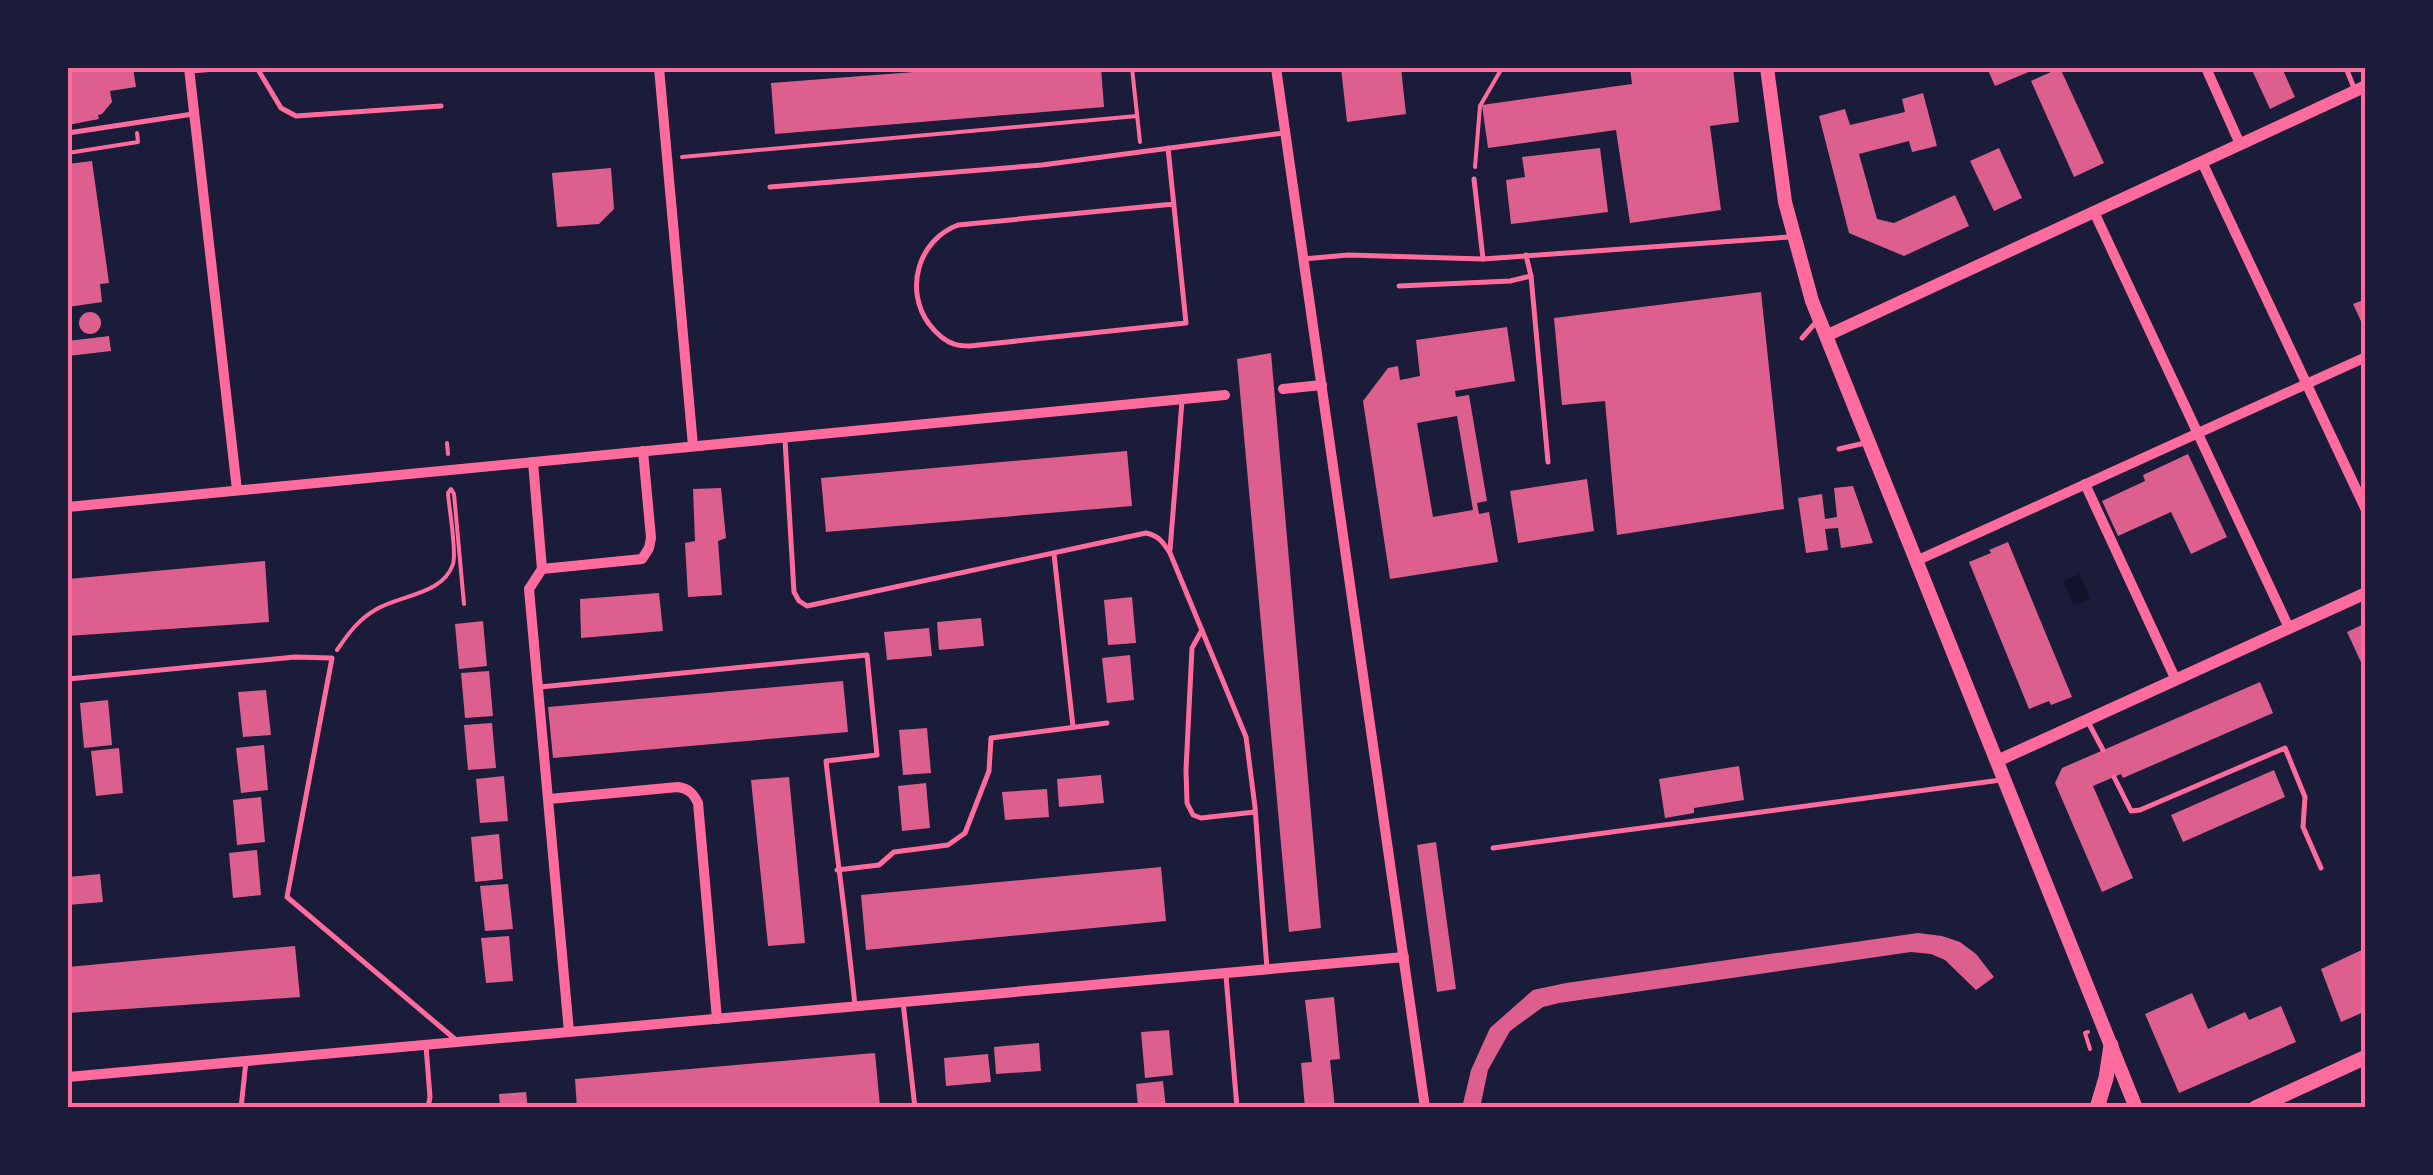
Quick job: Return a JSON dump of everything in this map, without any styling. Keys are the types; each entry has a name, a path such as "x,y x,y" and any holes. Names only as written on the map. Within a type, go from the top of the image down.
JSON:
{"main road":[{"path":"1767,68 1779,167 1793,237 1819,319 2136,1108"},
{"path":"2097,1108 2111,1046"},
{"path":"2255,1108 2366,1057"}],"street":[{"path":"659,68 693,446"},
{"path":"1276,68 1425,1108"},
{"path":"2206,68 2240,144"},
{"path":"190,69 237,490"},
{"path":"1826,336 2361,88"},
{"path":"2202,162 2366,510"},
{"path":"2094,212 2289,628"},
{"path":"1916,561 2366,357"},
{"path":"1282,389 1322,385"},
{"path":"68,506 1225,394"},
{"path":"542,568 645,556 651,538 643,451"},
{"path":"532,462 542,568 529,589 569,1032"},
{"path":"2085,484 2175,678"},
{"path":"1996,760 2366,592"},
{"path":"548,799 678,787 694,794 698,803 717,1019"},
{"path":"68,1077 1404,957"}],"lane":[{"path":"190,69 229,68"},
{"path":"257,68 281,108 296,116 440,106"},
{"path":"2346,68 2361,88"},
{"path":"68,133 194,114"},
{"path":"770,187 1042,165 1286,133"},
{"path":"1168,148 1174,204 1186,323 970,346 951,344 924,317 917,297 918,268 924,251 946,230 958,225 1174,204"},
{"path":"1474,179 1482,259"},
{"path":"1304,260 1348,255 1482,259 1793,237"},
{"path":"1526,255 1548,462"},
{"path":"1399,286 1531,276"},
{"path":"1802,338 1819,319"},
{"path":"1170,552 1183,398"},
{"path":"785,437 794,592 806,606 1146,533 1162,540 1246,737 1267,969"},
{"path":"1839,449 1868,442"},
{"path":"1054,554 1073,727"},
{"path":"1202,630 1192,648 1186,803 1193,815 1200,818 1255,812"},
{"path":"539,687 866,655 877,756 826,761 855,1006"},
{"path":"68,679 295,657 332,658 287,897 458,1042"},
{"path":"2087,719 2103,750"},
{"path":"837,870 879,864 894,852 948,845 958,840 965,833 989,771 992,738 1108,723"},
{"path":"2114,776 2131,811 2140,810 2285,748 2305,797 2303,827 2321,868"},
{"path":"1493,848 2004,780"},
{"path":"1226,973 1237,1108"},
{"path":"903,1002 915,1108"},
{"path":"426,1045 428,1108"},
{"path":"241,1108 246,1061"}],"path":[{"path":"1132,68 1142,152"},
{"path":"1474,179 1480,106 1502,68"},
{"path":"667,159 1137,116"},
{"path":"68,153 138,142 136,123"},
{"path":"332,658 370,612 442,582 454,562 450,489 454,494 464,604"}],"shaded area":[{"path":"2080,574 2090,599 2073,605 2063,581"}],"building":[{"path":"68,68 133,68 136,87 110,91 112,102 98,115 99,119 68,125"},
{"path":"966,68 1101,68 1104,107 775,134 771,83"},
{"path":"1341,68 1401,68 1406,114 1347,122"},
{"path":"1630,68 1733,68 1739,122 1710,126 1721,210 1630,223 1616,130 1488,148 1482,105 1632,84"},
{"path":"1987,68 2038,68 1995,86"},
{"path":"2060,68 2104,163 2074,177 2031,81"},
{"path":"2251,68 2282,68 2295,97 2270,109"},
{"path":"1923,93 1937,146 1912,152 1909,141 1859,154 1877,219 1894,223 1955,195 1969,226 1904,256 1849,233 1819,116 1845,109 1850,125 1905,112 1902,99"},
{"path":"1600,148 1608,212 1511,224 1506,180 1525,177 1522,157"},
{"path":"1999,148 2022,198 1994,211 1970,161"},
{"path":"92,161 109,283 100,284 102,302 68,307 68,164"},
{"path":"611,168 614,209 599,224 557,227 552,173"},
{"path":"1761,292 1784,509 1617,535 1605,401 1562,405 1554,318"},
{"path":"2366,299 2366,332 2353,304"},
{"path":"90,312 98,315 98,331 90,334 82,331 79,323 82,315"},
{"path":"1507,327 1515,381 1455,391 1456,397 1469,395 1487,501 1477,503 1479,514 1489,512 1498,562 1390,579 1363,401 1388,368 1398,366 1400,380 1420,376 1416,340","holes":["1457,416 1473,510 1433,517 1417,423"]},
{"path":"109,336 111,351 68,356 68,341"},
{"path":"1271,353 1321,928 1289,932 1237,359"},
{"path":"1127,451 1132,506 826,532 821,478"},
{"path":"2188,454 2227,537 2191,554 2171,512 2118,536 2102,501 2145,481 2143,475"},
{"path":"1587,479 1594,531 1518,543 1510,491"},
{"path":"1853,486 1873,543 1841,548 1838,528 1825,529 1828,550 1806,553 1798,498 1822,494 1825,519 1837,517 1834,488"},
{"path":"721,488 726,538 718,541 722,595 688,597 685,543 695,541 693,489"},
{"path":"2008,542 2072,697 2051,705 2049,701 2029,709 1969,562"},
{"path":"265,561 269,622 68,636 68,579"},
{"path":"659,593 663,631 581,638 580,599"},
{"path":"1132,597 1136,643 1108,645 1104,600"},
{"path":"981,618 984,646 939,650 937,622"},
{"path":"483,621 487,666 459,669 455,624"},
{"path":"2366,623 2366,673 2347,632"},
{"path":"929,628 932,656 887,660 884,632"},
{"path":"1130,655 1134,700 1107,703 1102,658"},
{"path":"489,671 493,716 465,718 461,673"},
{"path":"843,681 848,732 553,758 548,707"},
{"path":"2260,682 2273,713 2123,778 2121,774 2093,786 2133,878 2102,892 2055,783 2062,768"},
{"path":"266,690 271,735 243,737 238,692"},
{"path":"108,700 112,745 84,748 80,703"},
{"path":"492,723 496,768 468,770 464,725"},
{"path":"927,728 931,773 903,775 899,730"},
{"path":"264,745 268,790 241,793 236,748"},
{"path":"119,748 123,793 96,796 91,751"},
{"path":"1739,766 1744,800 1694,808 1694,813 1665,818 1659,779"},
{"path":"2274,770 2285,797 2183,842 2171,815"},
{"path":"1101,775 1104,803 1059,807 1057,779"},
{"path":"504,776 508,821 480,823 476,779"},
{"path":"789,777 805,943 768,946 751,780"},
{"path":"926,783 930,828 902,831 898,786"},
{"path":"1047,789 1049,817 1005,820 1002,792"},
{"path":"261,797 265,842 237,845 233,800"},
{"path":"499,834 503,879 475,882 471,837"},
{"path":"1436,842 1456,989 1437,992 1417,845"},
{"path":"257,850 261,895 233,898 229,853"},
{"path":"1161,867 1166,921 866,950 861,895"},
{"path":"100,874 103,902 68,905 68,877"},
{"path":"508,884 513,929 485,931 480,886"},
{"path":"1918,933 1960,942 1976,954 1994,977 1976,990 1945,960 1911,952 1559,1003 1543,1007 1510,1031 1488,1070 1480,1108 1462,1108 1471,1070 1490,1028 1533,990"},
{"path":"509,936 513,981 486,983 481,938"},
{"path":"295,946 300,997 68,1013 68,967"},
{"path":"2366,948 2366,1011 2341,1022 2321,969"},
{"path":"2192,993 2208,1029 2245,1012 2249,1020 2281,1006 2296,1042 2179,1093 2145,1014"},
{"path":"1334,997 1340,1059 1330,1060 1335,1108 1305,1108 1301,1063 1312,1062 1305,1000"},
{"path":"1169,1030 1173,1075 1145,1078 1141,1032"},
{"path":"1039,1043 1041,1071 996,1074 994,1047"},
{"path":"875,1053 880,1106 577,1108 575,1079"},
{"path":"988,1054 991,1082 946,1086 944,1058"},
{"path":"1163,1081 1166,1108 1138,1108 1136,1084"},
{"path":"526,1092 528,1108 500,1108 499,1094"}]}
